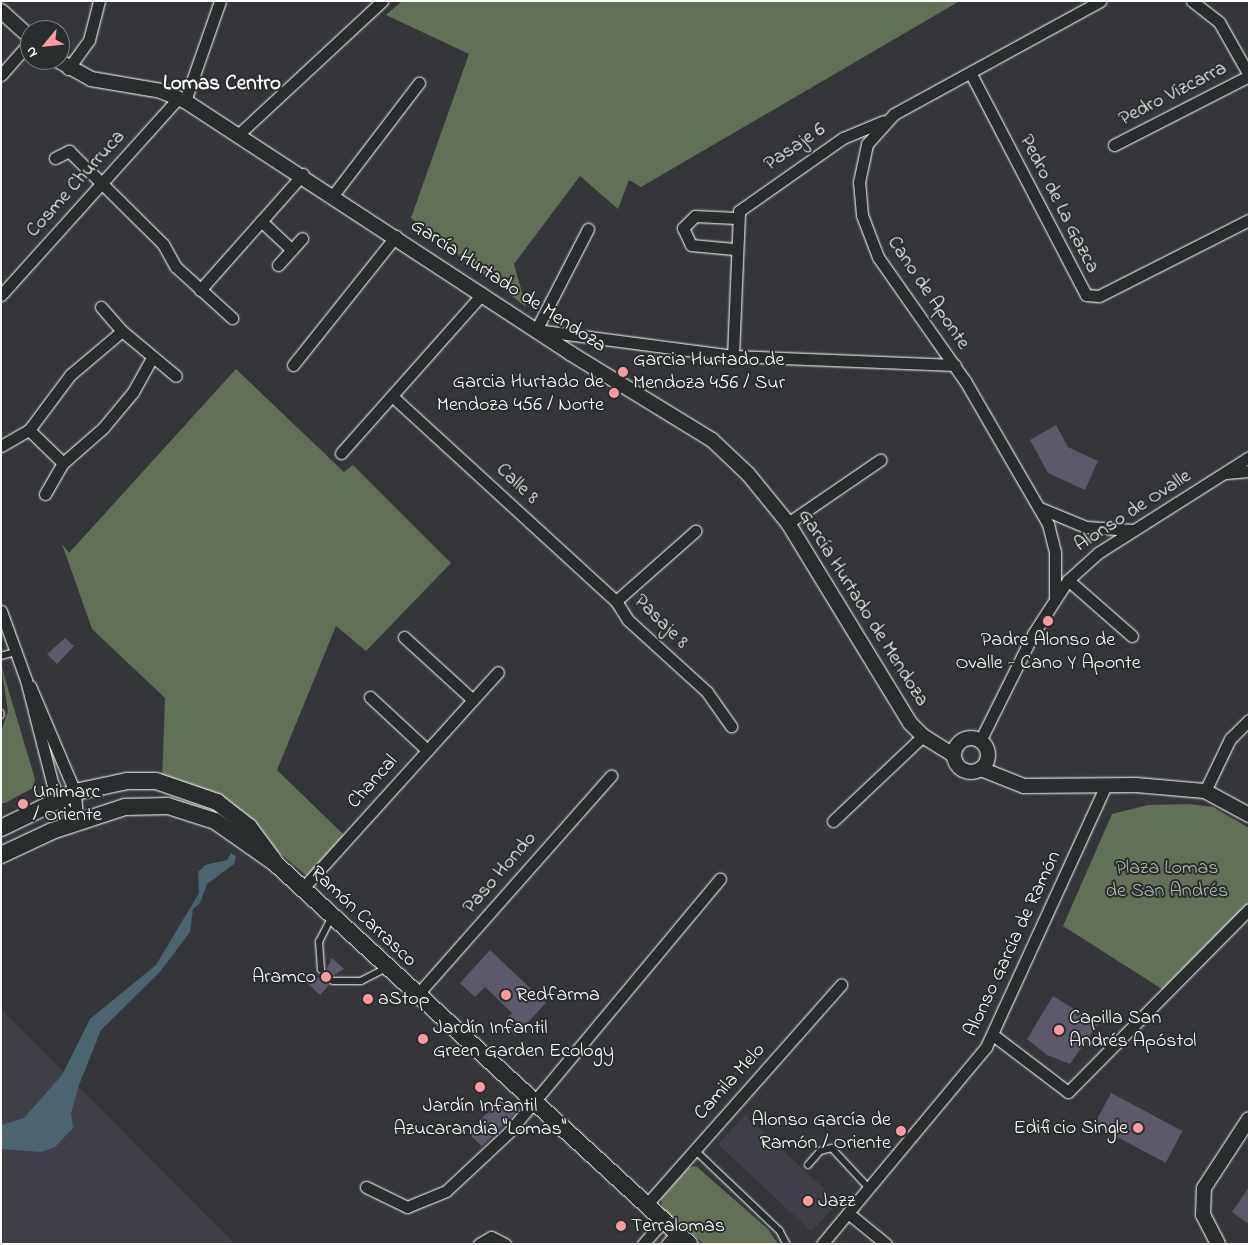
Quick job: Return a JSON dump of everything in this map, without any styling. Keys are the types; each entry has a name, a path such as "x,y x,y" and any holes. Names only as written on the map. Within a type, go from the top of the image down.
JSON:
{"main road":[{"name":"Ramón Carrasco","path":"5,822 75,792 142,780 186,789 240,820 275,863 302,889 386,968 647,1204 664,1220 678,1240"},
{"name":"Ramón Carrasco","path":"1,855 78,822 139,805 181,808 215,822 275,863"}],"street":[{"path":"70,58 89,40 99,1"},
{"name":"Cosme Churruca","path":"1,295 102,183 182,99 220,1"},
{"path":"240,133 382,1"},
{"name":"Cano de Aponte","path":"1056,596 1055,552 1040,508 955,365 885,270 862,215 862,156 885,121 1100,1"},
{"path":"1192,1 1219,22 1249,76"},
{"path":"1,11 20,27"},
{"path":"1,75 20,53"},
{"name":"García Hurtado de Mendoza","path":"70,67 100,82 182,99 240,133 536,330 712,440 748,474 788,523 923,736 954,755"},
{"name":"Pedro de La Gazca","path":"971,74 1086,296 1099,296 1249,220"},
{"name":"Pedro Vizcarra","path":"1114,145 1249,76"},
{"path":"334,194 419,83"},
{"name":"Pasaje 6","path":"736,218 746,204 843,138 885,121"},
{"path":"55,158 67,150 102,183 200,290 232,318"},
{"path":"200,290 303,174"},
{"path":"732,356 736,218 695,216 684,228 691,245 734,249"},
{"path":"260,222 292,250"},
{"path":"588,228 536,330 732,356 955,365"},
{"path":"294,365 355,282 378,263 396,236"},
{"path":"278,265 302,238"},
{"path":"341,453 482,294"},
{"path":"101,306 122,331 152,358 176,376"},
{"path":"1,446 29,430 70,374 122,331"},
{"path":"46,494 63,463 120,408 152,358"},
{"name":"Calle 8","path":"392,396 616,601"},
{"path":"29,430 63,463"},
{"name":"Alonso de Ovalle","path":"980,741 1056,596 1068,580 1133,530 1249,457"},
{"path":"788,523 880,460"},
{"path":"1224,473 1249,471"},
{"path":"1040,508 1086,528 1133,530"},
{"name":"Pasaje 8","path":"695,531 616,601 628,620 707,692 731,726"},
{"path":"1068,580 1132,636"},
{"path":"1,611 26,680 59,799 78,822"},
{"path":"404,637 473,700"},
{"name":"Chancal","path":"302,889 498,672"},
{"path":"26,680 49,722 75,792 78,822"},
{"path":"370,697 427,750"},
{"path":"1205,791 1230,739 1249,720"},
{"path":"832,821 923,736"},
{"path":"981,769 988,752 980,741 961,742 954,755 963,770 981,769 1024,786 1205,791 1249,815"},
{"name":"Paso Hondo","path":"417,995 611,776"},
{"name":"Alonso García de Ramón","path":"822,1244 993,1035 1105,787"},
{"path":"366,1187 391,1203 407,1207 446,1191 508,1134 532,1100 720,879"},
{"path":"993,1035 1068,1092 1249,909"},
{"name":"Camila Melo","path":"647,1204 841,985"},
{"path":"1218,1244 1202,1215 1204,1188 1249,1119"},
{"path":"848,1213 886,1244"},
{"path":"643,1244 664,1220"},
{"path":"479,1244 491,1237 505,1244"}],"lane":[{"path":"1,656 16,652"},
{"path":"321,970 319,942 332,917"},
{"path":"333,981 341,985 361,981 386,968"},
{"path":"808,1166 820,1151 832,1148 869,1188"},
{"path":"695,1150 780,1231 787,1244"}],"shaded area":[{"path":"1,1009 235,1244 1,1244"},
{"path":"745,1115 839,1202 811,1232 718,1144"}],"green space":[{"path":"402,1 958,2 641,187 629,180 618,209 580,176 514,264 526,307 411,218 469,54 386,15"},
{"path":"236,369 344,472 353,465 451,563 366,651 336,626 277,770 345,836 308,877 249,827 162,783 165,698 92,629 62,544 69,553"},
{"path":"1,665 35,779 33,788 5,803 1,803 1,731 8,712"},
{"name":"Plaza Lomas de San Andrés","path":"1189,804 1213,807 1249,828 1249,906 1165,991 1063,926 1112,814 1148,805"},
{"path":"696,1166 768,1229 778,1244 704,1244 662,1208 661,1199 688,1168"}],"water":[{"path":"231,853 236,856 234,864 207,884 200,903 193,909 190,932 159,973 101,1030 79,1085 71,1113 73,1128 55,1147 42,1152 1,1149 1,1125 24,1118 62,1075 90,1019 156,965 199,893 198,872 205,865 227,860"}],"building":[{"path":"1056,425 1068,447 1098,461 1085,490 1048,473 1030,440"},
{"path":"65,638 74,646 57,664 47,654"},
{"path":"490,950 546,1003 515,1036 504,1021 512,1013 485,987 475,997 460,983"},
{"path":"332,958 344,969 329,978 330,984 320,995 308,984 324,974"},
{"path":"1053,996 1098,1024 1070,1064 1047,1055 1027,1039"},
{"name":"Edificio Single","path":"1111,1093 1183,1131 1166,1163 1094,1125"},
{"path":"503,1097 517,1111 482,1146 468,1132"},
{"path":"1249,1187 1249,1224 1232,1212"}],"place":[{"name":"Garcia Hurtado de Mendoza 456 / Sur","path":"623,372"},
{"name":"Garcia Hurtado de Mendoza 456 / Norte","path":"614,393"},
{"name":"Padre Alonso de Ovalle - Cano Y Aponte","path":"1048,621"},
{"name":"Unimarc / Oriente","path":"23,804"},
{"name":"Aramco","path":"326,977"},
{"name":"Redfarma","path":"506,995"},
{"name":"aStop","path":"368,999"},
{"name":"Capilla San Andrés Apóstol","path":"1059,1030"},
{"name":"Jardín Infantil Green Garden Ecology","path":"423,1039"},
{"name":"Jardín Infantil Azucarandia \"Lomas\"","path":"480,1087"},
{"name":"Edificio Single","path":"1138,1128"},
{"name":"Alonso García de Ramón / Oriente","path":"901,1131"},
{"name":"Jazz","path":"808,1201"},
{"name":"Terralomas","path":"621,1226"}],"district":[{"name":"Lomas Centro","path":"222,84"}]}
